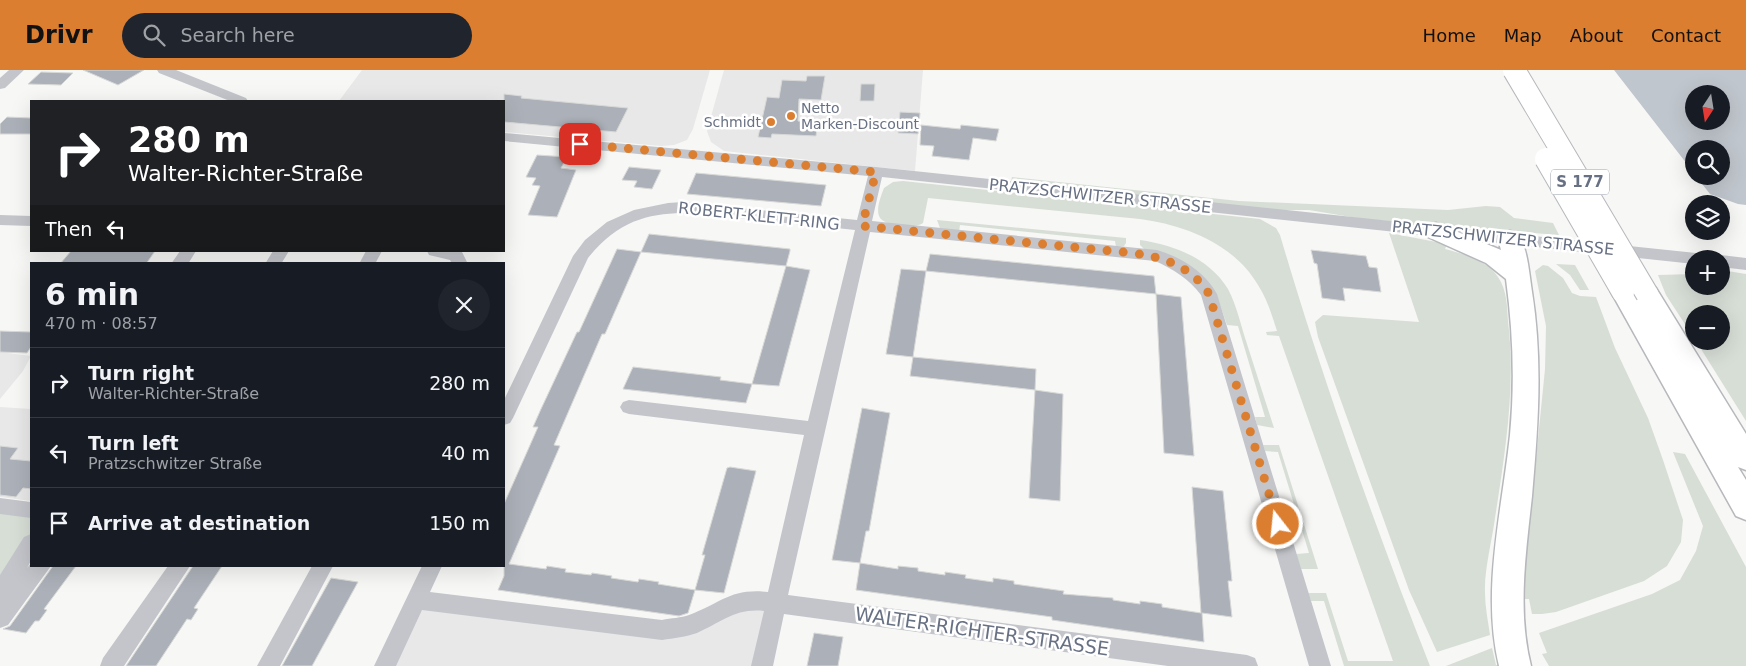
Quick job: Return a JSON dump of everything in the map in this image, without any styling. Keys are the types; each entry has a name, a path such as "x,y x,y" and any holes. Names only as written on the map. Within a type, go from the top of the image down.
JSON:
{"highway":[{"name":"S 177","path":"1495,70 1635,293 1746,458"},
{"name":"S 177","path":"1514,70 1635,293 1746,507"},
{"path":"1436,231 1485,252 1507,265 1517,275"},
{"path":"1510,238 1525,326 1527,396 1509,562 1509,628 1522,663"}],"street":[{"path":"0,86 17,70"},
{"path":"164,70 239,100"},
{"name":"PRATZSCHWITZER STRASSE","path":"505,137 876,172 1685,258"},
{"path":"762,666 815,429 876,172"},
{"name":"ROBERT-KLETT-RING","path":"505,416 581,256 589,244 608,228 638,214 670,207 1157,256 1176,264 1202,284 1214,307 1320,666"},
{"path":"0,220 30,221"},
{"path":"438,252 456,256 459,262"},
{"path":"1730,262 1746,264"},
{"path":"629,407 815,429"},
{"path":"0,506 30,510"},
{"path":"0,594 30,545"},
{"path":"0,618 40,567"},
{"path":"111,666 179,567"},
{"path":"268,666 322,567"},
{"path":"385,666 432,567"},
{"name":"WALTER-RICHTER-STRASSE","path":"416,600 662,630 691,625 734,603 752,600 1247,666"}],"shaded area":[{"path":"362,70 710,70 693,129 687,140 674,145 661,146 505,132 505,100 340,100"},
{"path":"724,70 923,70 915,171 724,151 711,142 707,131"},
{"path":"1614,70 1746,70 1746,205 1730,201 1730,195 1710,194 1703,185 1730,185 1730,140 1685,140 1685,161"},
{"path":"1012,177 1239,201 1448,210 1486,206 1500,207 1514,218 1553,223 1559,235 1363,219 1309,210 1274,210 1011,182"},
{"path":"903,181 1260,219 1276,228 1280,235 1296,290 1350,452 1430,666 1344,666 1324,601 1311,601 1308,593 1326,593 1348,661 1393,661 1279,336 1267,335 1266,332 1277,331 1269,307 1258,285 1236,258 1207,239 1191,232 1174,226 1140,219 928,198 923,223 913,226 900,226 886,223 879,216 878,209 884,188 893,182"},
{"path":"937,220 1126,238 1126,243 1124,246 1116,247 1115,241 960,225 959,232 940,228"},
{"path":"1389,233 1447,244 1445,249 1467,256 1488,266 1501,282 1507,304 1511,370 1510,395 1502,469 1485,584 1490,635 1437,652 1409,590 1318,337 1315,322 1323,315 1419,322"},
{"path":"1140,240 1165,245 1201,261 1220,278 1228,289 1274,428 1257,425 1255,417 1265,417 1238,326 1227,325 1217,296 1144,249 1140,245"},
{"path":"1556,264 1575,265 1589,290 1580,290 1570,275"},
{"path":"1543,265 1548,266 1563,278 1572,293 1580,296 1596,297 1615,348 1648,418 1683,520 1681,542 1667,566 1644,581 1556,612 1532,614 1529,599 1524,599 1524,579 1545,369 1546,326 1535,271"},
{"path":"1730,271 1746,274 1746,421 1702,350 1730,350 1730,305 1685,305 1685,324 1666,295 1658,275 1685,274 1685,295 1730,295"},
{"path":"0,352 30,356 23,371 0,399"},
{"path":"0,407 30,409 30,501 0,497"},
{"path":"1263,445 1279,445 1318,569 1301,569 1296,554 1309,553 1278,452 1265,451"},
{"path":"1673,452 1685,454 1746,567 1746,666 1549,666 1542,654 1547,653 1539,633 1652,594 1680,580 1696,551 1703,526"},
{"path":"0,512 30,516 30,538 0,587"},
{"path":"428,608 649,635 729,612 767,608 754,666 394,666 420,611"},
{"path":"1492,648 1496,665 1503,664 1504,666 1446,666"}],"building":[{"path":"83,70 144,70 118,85"},
{"path":"41,72 73,73 61,85 28,84"},
{"name":"Netto Marken-Discount","path":"807,76 825,76 821,100 799,99 798,121 818,122 816,136 772,134 771,138 758,137 767,97 779,98 782,80 806,81"},
{"path":"861,84 875,84 874,101 860,101"},
{"path":"504,94 522,96 521,98 628,108 616,132 505,122"},
{"path":"900,112 920,113 918,134 898,133"},
{"path":"7,117 30,118 30,134 0,134 0,124"},
{"path":"921,125 960,129 961,125 999,129 996,141 973,138 969,160 932,156 934,146 920,145"},
{"path":"537,155 567,157 561,168 576,170 557,217 528,215 540,186 532,185 536,178 526,177"},
{"path":"629,167 661,170 652,189 634,187 637,181 622,180"},
{"path":"696,173 826,185 821,206 687,194"},
{"path":"649,234 790,249 790,251 786,266 641,252"},
{"path":"617,249 641,252 605,334 602,334 554,445 560,446 509,564 546,569 547,566 566,569 565,572 591,575 592,573 638,582 639,579 695,590 688,613 679,616 498,590 504,576 505,567 505,502 538,427 533,427 577,332 579,332"},
{"path":"1311,250 1366,256 1369,267 1377,268 1381,292 1343,288 1345,301 1322,298 1317,264 1314,263"},
{"path":"70,252 154,252 147,262 62,262"},
{"path":"930,254 1154,276 1156,294 926,271"},
{"path":"786,266 810,270 779,386 752,384"},
{"path":"901,269 926,271 913,357 886,354"},
{"path":"1156,294 1181,297 1194,456 1164,453"},
{"path":"0,331 30,332 30,348 27,353 0,352"},
{"path":"913,357 1036,369 1035,390 910,376"},
{"path":"633,367 721,377 720,380 752,384 746,403 623,389"},
{"path":"1035,390 1063,394 1060,501 1029,498"},
{"path":"862,408 890,413 869,531 866,531 860,563 832,560"},
{"path":"0,446 18,448 10,459 30,461 30,489 23,488 16,497 0,495"},
{"path":"727,468 756,471 724,593 695,590 705,555 702,555"},
{"path":"1192,487 1223,491 1232,581 1228,581 1232,617 1202,613 1204,642 1052,620 1052,617 856,590 860,563 898,569 898,566 918,568 918,571 945,575 945,572 966,575 965,578 993,582 993,578 1014,581 1014,584 1064,591 1063,594 1113,598 1113,600 1140,604 1140,601 1162,604 1162,607 1201,613"},
{"path":"52,567 75,567 44,609 47,610 39,621 35,621 26,633 3,629 10,626"},
{"path":"192,567 221,567 194,608 198,609 191,620 187,619 156,666 126,666"},
{"path":"331,578 358,582 312,666 282,666"},
{"path":"814,633 843,637 838,666 807,666"}],"place":[{"name":"Netto Marken-Discount","path":"791,116"},
{"name":"Schmidt","path":"771,122"}],"route":[{"path":"580,144 876,172 862,226 1157,256 1176,264 1192,274 1209,294 1278,524"}]}
